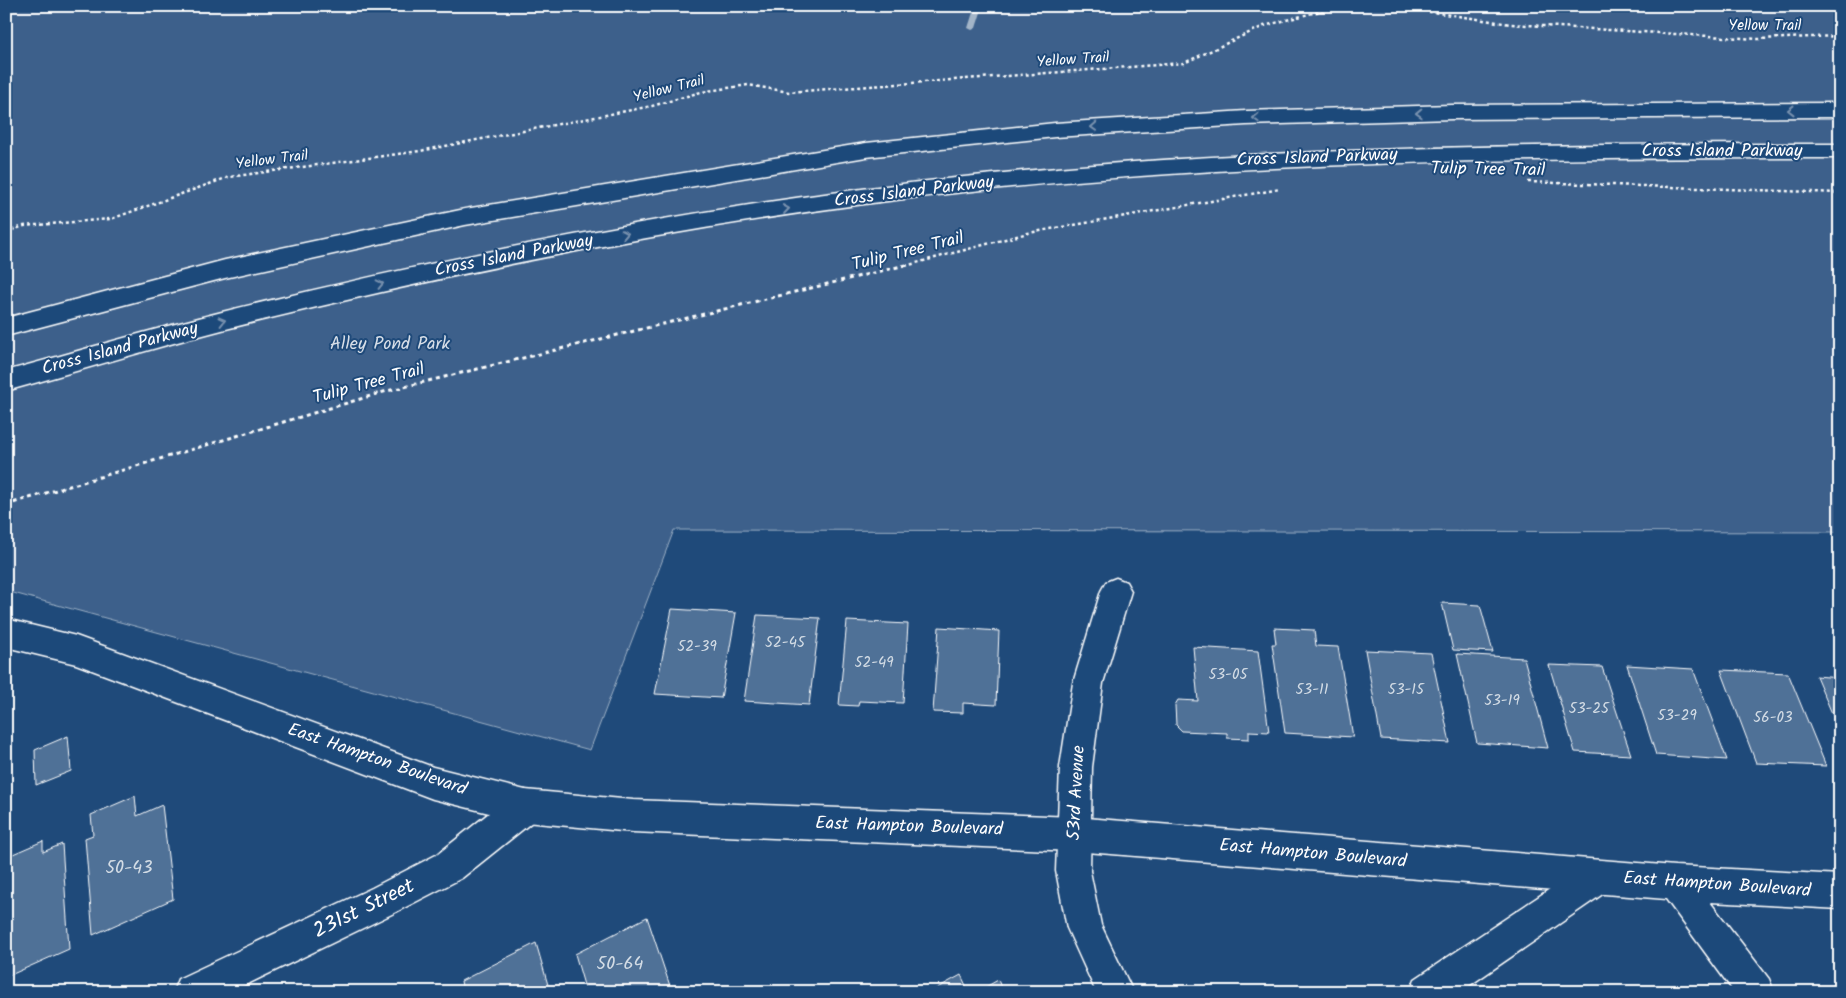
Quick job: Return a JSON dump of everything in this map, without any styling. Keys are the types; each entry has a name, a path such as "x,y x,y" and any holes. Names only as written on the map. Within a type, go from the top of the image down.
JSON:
{"main road":[{"path":"1452,112 1840,91"},
{"path":"6,327 225,269 465,217 866,150 1064,129 1246,118 1452,112 1840,110"},
{"name":"Cross Island Parkway","path":"6,381 220,322 454,267 675,225 883,194 1065,174 1269,159 1447,153 1840,151"},
{"name":"53rd Avenue","path":"1115,992 1084,928 1073,871 1076,767 1088,684 1116,592"},
{"name":"East Hampton Boulevard","path":"6,633 76,650 433,783 525,806 633,816 1074,834 1675,883 1840,892"},
{"name":"231st Street","path":"191,992 384,900 450,866 525,806"},
{"path":"1428,992 1598,877"},
{"path":"1675,883 1756,992"}],"path":[{"name":"Yellow Trail","path":"6,232 24,226 111,219 229,176 420,152 652,106 701,92 748,85 790,92 1184,62 1264,26 1339,6"},
{"name":"Yellow Trail","path":"1393,6 1510,24 1758,40 1840,36"},
{"name":"Tulip Tree Trail","path":"1520,182 1840,193"},
{"name":"Tulip Tree Trail","path":"6,505 388,391 889,270 1028,233 1282,189"}],"green space":[{"name":"Alley Pond Park","path":"6,6 1840,6 1840,532 674,530 590,750 6,591"}],"building":[{"path":"1442,603 1480,605 1493,652 1453,650"},
{"path":"672,609 736,613 721,698 655,694"},
{"path":"757,615 820,618 809,705 744,701"},
{"path":"847,621 908,624 903,703 859,701 858,706 839,705"},
{"path":"939,627 999,631 996,705 963,703 963,713 933,712"},
{"path":"1274,628 1314,630 1316,646 1338,647 1353,737 1285,733 1272,644 1276,644"},
{"path":"1193,647 1258,651 1269,732 1249,731 1249,739 1227,738 1227,733 1182,731 1176,725 1175,705 1178,700 1198,701"},
{"path":"1365,650 1431,653 1450,743 1381,739"},
{"path":"1457,654 1524,658 1548,748 1477,743"},
{"path":"1549,665 1602,667 1631,755 1575,752"},
{"path":"1627,665 1693,669 1727,760 1656,755"},
{"path":"1721,670 1788,673 1826,766 1756,763"},
{"path":"1816,676 1840,678 1840,732"},
{"path":"68,736 71,771 36,785 35,750"},
{"path":"135,796 137,816 162,805 173,899 93,935 85,838 93,835 91,815"},
{"path":"43,841 43,852 62,844 69,949 6,977 6,857"},
{"path":"647,917 672,992 586,992 575,954"},
{"path":"536,943 550,992 463,992 461,981"},
{"path":"961,975 969,992 930,992"},
{"path":"998,980 1003,992 977,992"}],"waterway":[{"path":"972,28 979,6"}]}
